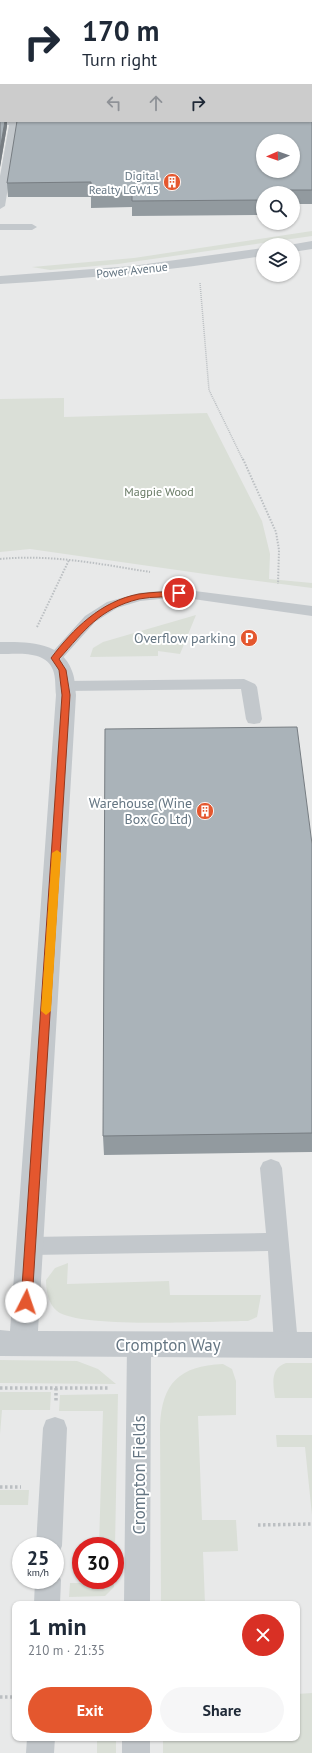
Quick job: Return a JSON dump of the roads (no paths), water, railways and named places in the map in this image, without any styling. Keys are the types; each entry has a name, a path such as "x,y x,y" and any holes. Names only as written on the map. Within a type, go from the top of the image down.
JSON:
{"street":[{"path":"300,247 312,245"},
{"name":"Power Avenue","path":"0,280 59,277 145,269 256,253"},
{"path":"0,648 26,649 42,652 55,658"},
{"name":"Crompton Way","path":"55,658 62,670 66,686 58,827 30,1246 12,1343 139,1345 299,1344"}],"lane":[{"path":"0,122 53,122"},
{"path":"0,206 14,122"},
{"path":"0,227 32,227"},
{"path":"55,658 90,619 112,605 139,597 179,593 312,611"},
{"path":"66,686 244,684 249,687 254,718"},
{"path":"271,1168 278,1242 299,1344"},
{"path":"30,1246 278,1242"},
{"name":"Crompton Fields","path":"138,1601 139,1345"},
{"path":"49,1537 55,1428"},
{"path":"47,1601 48,1589"},
{"path":"40,1753 41,1741"},
{"path":"136,1741 136,1753"}],"place":[{"name":"Digital Realty LGW15","path":"172,182"},
{"name":"Overflow parking","path":"249,638"},
{"name":"Warehouse (Wine Box Co Ltd)","path":"205,811"}],"park label":[{"name":"Magpie Wood","path":"159,491"}]}
